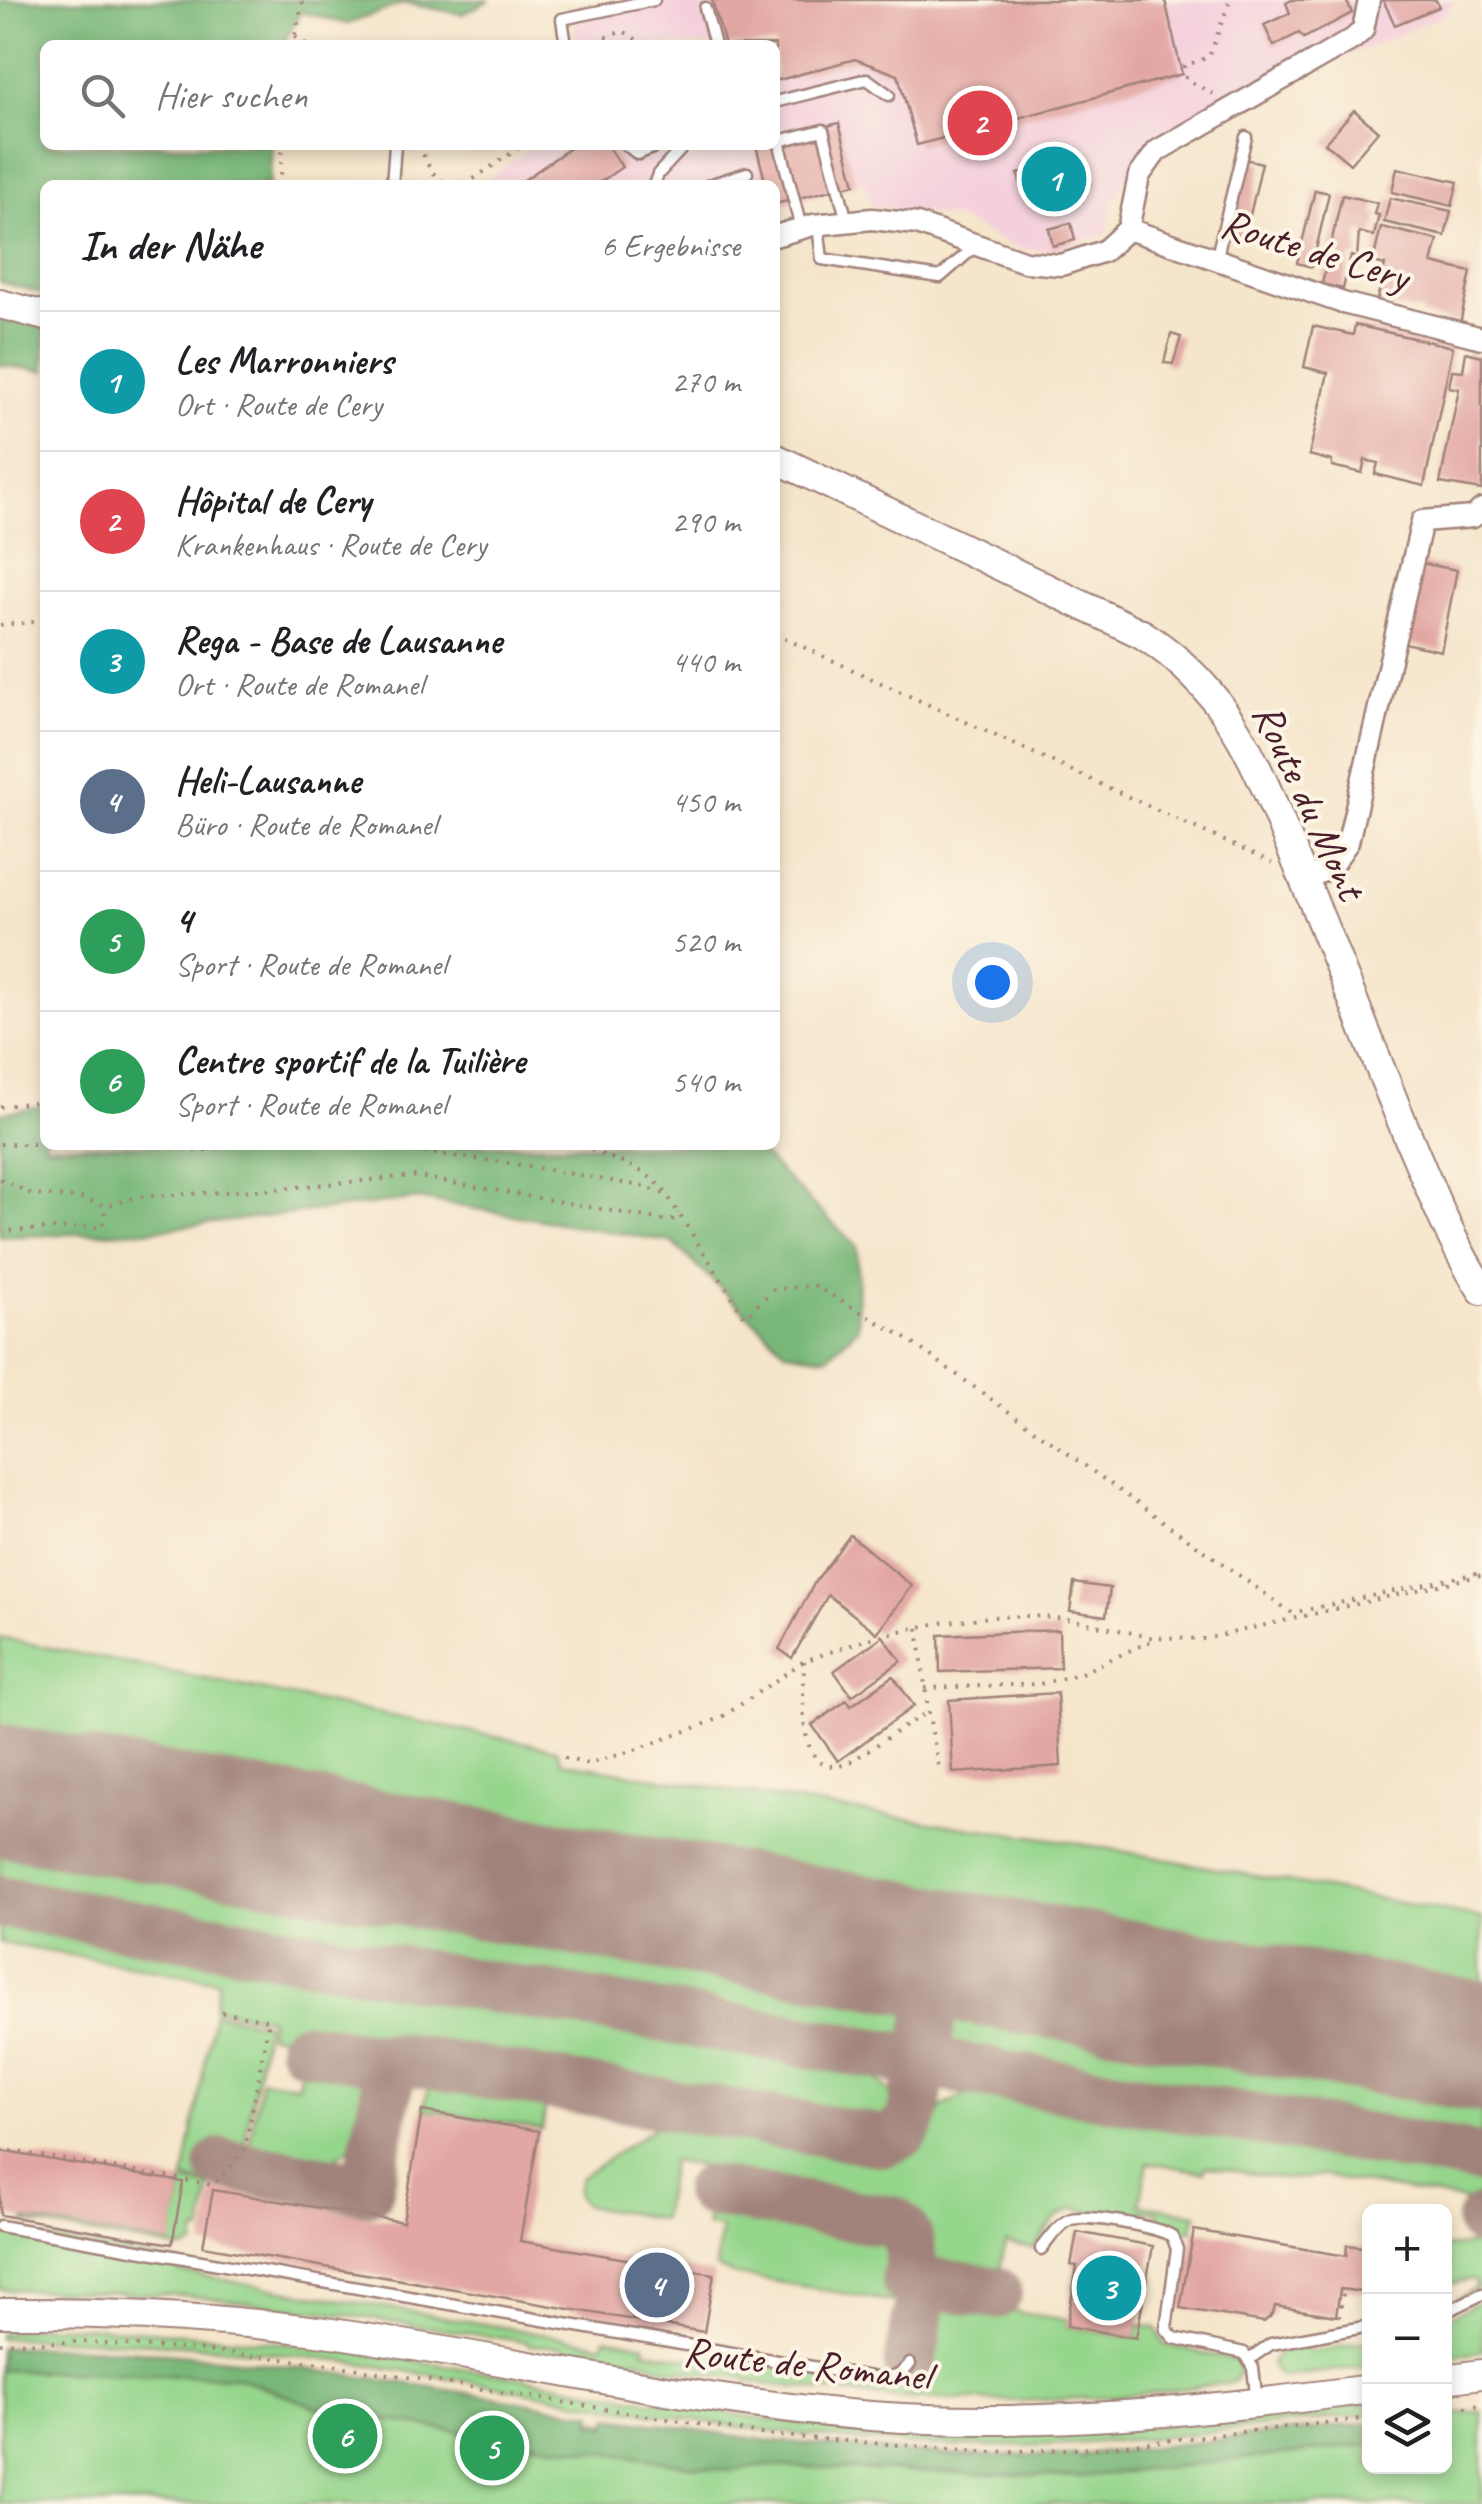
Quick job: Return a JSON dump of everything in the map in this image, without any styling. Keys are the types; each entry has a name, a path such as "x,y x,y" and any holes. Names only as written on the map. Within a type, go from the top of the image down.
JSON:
{"main road":[{"path":"0,304 40,315"},
{"name":"Route du Mont","path":"780,460 1086,606 1164,648 1202,683 1232,720 1262,777 1421,1166 1450,1233 1482,1290"},
{"name":"Route de Romanel","path":"0,2313 193,2317 317,2331 774,2406 870,2416 1092,2419 1257,2404 1362,2389"},
{"path":"1452,2378 1482,2374"}],"street":[{"path":"780,235 810,226 872,219 917,224 1026,262 1061,264 1104,251 1128,229 1138,176 1156,151 1353,39 1363,30 1370,0"},
{"name":"Route de Cery","path":"1128,229 1343,303 1482,338"},
{"path":"1302,876 1330,868 1348,842 1422,521 1473,516 1482,509"}],"lane":[{"path":"565,40 562,20 654,0"},
{"path":"705,8 714,40"},
{"path":"780,101 868,80 889,95"},
{"path":"780,141 823,130 847,222"},
{"path":"1216,260 1246,137"},
{"path":"780,146 822,258 940,277 978,245"},
{"path":"392,180 395,150"},
{"path":"656,180 680,150"},
{"path":"724,180 747,173"},
{"path":"1041,2249 1072,2218 1167,2232 1177,2250 1165,2322 1169,2334 1236,2350 1249,2359 1254,2368 1257,2404"},
{"path":"0,2226 882,2378 900,2374 910,2364"},
{"path":"1452,2309 1482,2294"},
{"path":"1249,2359 1271,2344 1362,2327"}],"path":[{"path":"294,40 303,0"},
{"path":"1208,92 1186,79 1184,66 1208,57 1230,0"},
{"path":"599,40 623,31 637,40"},
{"path":"294,36 300,40"},
{"path":"280,180 284,150"},
{"path":"421,150 431,170 442,180"},
{"path":"472,180 512,150"},
{"path":"0,625 40,621"},
{"path":"780,636 1302,876"},
{"path":"0,1107 40,1101"},
{"path":"0,1144 40,1144"},
{"path":"403,1150 503,1162 667,1194"},
{"path":"594,1150 629,1164 657,1182 745,1317 774,1289 815,1286 901,1335 1292,1613 1482,1573"},
{"path":"0,1179 34,1195 81,1198 106,1206 137,1197 413,1176 663,1220 675,1220 678,1213"},
{"path":"0,1231 102,1228 106,1206"},
{"path":"564,1758 588,1764 721,1718 804,1661 877,1636 990,1617 1032,1616 1074,1620 1157,1638 1219,1638 1482,1573"},
{"path":"918,1628 940,1773"},
{"path":"925,1688 1040,1684 1080,1674 1157,1638"},
{"path":"804,1661 804,1730 810,1751 823,1764 849,1763 928,1711"},
{"path":"0,2149 214,2186 245,2148 268,2020 214,2011"},
{"path":"1339,2317 1344,2289"},
{"path":"1452,2409 1482,2405"}],"shaded area":[{"path":"650,0 1455,0 1446,14 1348,56 1268,73 1164,135 1138,157 1113,202 1107,232 1053,251 1015,247 954,217 871,206 865,181 780,206 780,180 487,180 527,150 780,150 780,40 577,40 573,23"}],"green space":[{"path":"0,0 490,0 462,14 404,3 348,24 301,12 285,40 40,40 40,150 272,150 269,180 40,180 40,293 0,282"},
{"path":"0,317 40,328 40,370 0,365"},
{"path":"40,1107 40,1150 757,1150 857,1247 858,1328 827,1357 786,1351 672,1242 418,1199 144,1231 0,1237 0,1113"},
{"path":"0,1638 557,1749 562,1762 833,1808 1072,1842 1482,1918 1482,2011 0,1754"},
{"path":"0,1825 889,1978 910,1994 914,2016 902,2035 877,2042 0,1890"},
{"path":"0,1914 854,2061 888,2090 895,2106 883,2124 377,2037 374,2051 268,2034 270,2018 214,2009 219,1981 0,1943"},
{"path":"974,1993 1482,2081 1482,2147 971,2060 952,2045 946,2025 953,2006"},
{"path":"214,2013 266,2023 244,2145 223,2142 215,2185 184,2179"},
{"path":"303,2054 372,2066 358,2143 332,2160 249,2146 261,2079 298,2085"},
{"path":"432,2080 543,2099 546,2105 542,2129 424,2109"},
{"path":"987,2085 1482,2170 1482,2198 1465,2201 1323,2176 1285,2179 1206,2166 1204,2172 1148,2162 1140,2204 1197,2214 1192,2230 1181,2234 1157,2222 1158,2212 1144,2210 1142,2220 1073,2209 1056,2218 1034,2248 1005,2243 997,2287 915,2271 913,2236 898,2219 710,2183 712,2168 671,2161 662,2219 583,2205 576,2194 580,2178 661,2123 881,2160 912,2150 932,2128 941,2107"},
{"path":"183,2182 210,2187 202,2232 196,2232 194,2246 184,2250 23,2222 30,2220 171,2244"},
{"path":"720,2199 890,2231 901,2243 902,2251 895,2302 736,2275 716,2268 721,2228 706,2226 710,2205"},
{"path":"0,2231 180,2263 179,2272 602,2344 605,2337 645,2344 645,2351 725,2364 726,2358 881,2384 902,2379 914,2369 928,2307 934,2296 947,2291 996,2298 994,2309 1068,2320 1067,2326 1127,2337 1136,2338 1138,2325 1156,2328 1165,2345 1236,2360 1240,2372 1233,2382 1118,2397 1019,2401 894,2398 749,2382 745,2378 668,2369 577,2349 567,2351 564,2347 327,2312 181,2295 0,2289"},
{"path":"1482,2244 1482,2286 1452,2303 1475,2288 1476,2282 1472,2279 1452,2283 1452,2246"},
{"path":"1482,2300 1482,2352 1452,2356 1452,2315"},
{"path":"38,2327 77,2327 324,2348 736,2415 876,2430 947,2434 1087,2431 1362,2404 1362,2415 1068,2444 887,2443 706,2422 306,2357 153,2343 0,2338 0,2333"},
{"path":"1362,2342 1362,2367 1283,2377 1271,2364 1278,2353 1306,2344 1309,2352"},
{"path":"0,2347 149,2352 372,2378 593,2413 592,2423 607,2427 610,2417 764,2440 948,2456 1082,2458 1362,2424 1362,2446 1080,2477 766,2466 729,2471 316,2407 237,2377 0,2370"},
{"path":"0,2360 301,2374 763,2447 1088,2460 1362,2426 1362,2474 1452,2474 1452,2415 1482,2411 1482,2504 0,2504"}],"building":[{"path":"712,0 1165,0 1182,74 917,145 898,75 855,59 780,80 780,40 724,40"},
{"path":"1346,0 1352,13 1304,38 1299,33 1274,46 1264,25 1290,13 1286,3"},
{"path":"1383,0 1436,0 1439,7 1395,25"},
{"path":"1354,110 1378,131 1350,164 1325,143"},
{"path":"839,123 855,184 780,203 780,180 765,180 757,150 780,150 780,138"},
{"path":"567,150 610,150 622,167 603,180 524,180"},
{"path":"1083,157 1090,184 1025,200 1018,174"},
{"path":"1244,159 1262,163 1245,237 1226,233"},
{"path":"1397,168 1458,182 1452,206 1392,192"},
{"path":"1315,190 1329,193 1312,267 1297,263"},
{"path":"1342,195 1377,203 1374,214 1379,215 1374,236 1359,232 1357,258 1351,256 1343,289 1322,284"},
{"path":"1390,198 1451,211 1445,236 1384,222"},
{"path":"1071,223 1075,240 1053,246 1049,229"},
{"path":"1381,227 1438,240 1432,263 1471,272 1460,324 1421,315 1421,311 1376,305 1385,265 1373,262"},
{"path":"1355,325 1453,347 1424,486 1375,474 1378,463 1365,460 1362,473 1332,466 1332,461 1309,455 1328,373 1304,367 1313,326 1353,335"},
{"path":"1171,334 1181,337 1173,364 1164,363"},
{"path":"1466,352 1482,356 1482,490 1440,483 1459,389 1449,387 1452,370 1463,371"},
{"path":"1421,563 1457,570 1441,651 1404,643"},
{"path":"850,1535 912,1586 877,1633 828,1595 792,1658 779,1649 815,1582"},
{"path":"1074,1583 1110,1588 1106,1616 1070,1611"},
{"path":"1059,1630 1060,1668 940,1672 939,1635"},
{"path":"883,1636 901,1661 852,1696 834,1671"},
{"path":"893,1676 914,1706 838,1761 812,1725 847,1700 851,1706"},
{"path":"1057,1693 1061,1766 953,1773 949,1700"},
{"path":"422,2111 539,2131 520,2241 714,2274 704,2332 203,2246 213,2190 403,2222"},
{"path":"0,2151 183,2182 172,2244 0,2215"},
{"path":"1194,2230 1346,2256 1347,2245 1362,2247 1362,2292 1340,2289 1336,2316 1275,2306 1264,2322 1180,2308"},
{"path":"1077,2232 1153,2246 1136,2338 1067,2326 1077,2266 1071,2265"}],"taxiway":[{"path":"0,1902 1482,2159"},
{"path":"883,1943 918,1963 934,2000"},
{"path":"304,2047 408,2060 884,2141 904,2132 912,2118 934,2000 940,1990 961,1971 1000,1963"},
{"path":"221,2164 368,2189 389,2076 398,2063 408,2060"},
{"path":"709,2191 893,2222 908,2241 907,2279 924,2282"},
{"path":"910,2364 924,2282 996,2293"}],"runway":[{"path":"0,1790 1482,2047"}],"place":[{"name":"Hôpital de Cery","path":"980,123"},
{"name":"Les Marronniers","path":"1054,179"},
{"name":"Heli-Lausanne","path":"657,2285"},
{"name":"Rega - Base de Lausanne","path":"1109,2288"},
{"name":"Centre sportif de la Tuilière","path":"345,2436"},
{"name":"4","path":"492,2448"}]}
